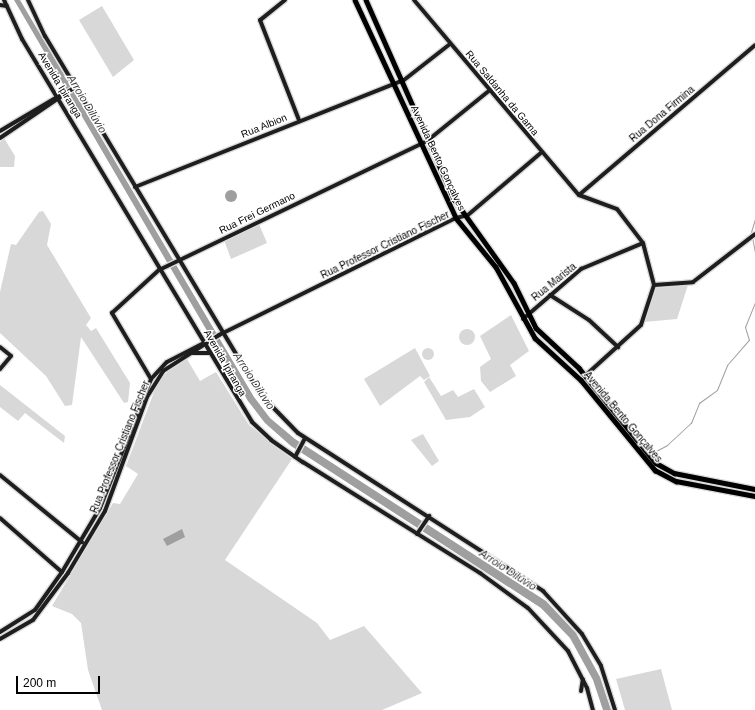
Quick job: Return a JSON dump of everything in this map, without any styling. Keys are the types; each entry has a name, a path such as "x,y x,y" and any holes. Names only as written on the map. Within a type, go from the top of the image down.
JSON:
{"main road":[{"name":"Avenida Ipiranga","path":"4,0 6,6 60,96 159,270 206,342 210,353 252,422 296,454 419,532 528,608 557,636 583,679 594,710"},
{"name":"Avenida Ipiranga","path":"28,0 74,88 135,187 221,334 261,395 281,418 304,440 534,583 565,614 601,666 615,710"},
{"path":"285,0 260,20 299,120"},
{"name":"Avenida Bento Gonçalves","path":"355,0 456,218 496,267 522,319 535,338 581,380 650,466 676,481 755,496"},
{"name":"Avenida Bento Gonçalves","path":"366,0 400,82 427,141 466,217 514,283 528,314 542,336 586,375 650,458 662,468 755,489"},
{"name":"Rua Saldanha da Gama","path":"414,0 579,195"},
{"path":"0,5 6,6"},
{"path":"400,82 450,44"},
{"name":"Rua Dona Firmina","path":"579,195 755,45"},
{"name":"Rua Albion","path":"135,187 299,120 393,83 400,82"},
{"path":"0,131 74,88"},
{"path":"427,141 490,90"},
{"path":"0,138 60,96"},
{"name":"Rua Frei Germano","path":"152,381 112,313 159,270 420,143 427,141"},
{"path":"466,217 542,152"},
{"path":"579,195 617,209 643,243 654,285 641,326 586,375"},
{"name":"Rua Professor Cristiano Fischer","path":"0,632 35,610 62,572 100,508 119,455 152,381 161,368 221,334 456,218 466,217"},
{"path":"654,285 693,282 755,234"},
{"name":"Rua Marista","path":"522,319 581,269 643,243"},
{"path":"550,295 589,320 618,347"},
{"name":"Rua Professor Cristiano Fischer","path":"0,638 14,633 39,613 86,544 105,511 152,381 170,366 206,342"},
{"path":"0,347 12,356 0,370"},
{"path":"189,354 210,353"},
{"path":"296,454 304,440"},
{"path":"119,455 125,458"},
{"path":"0,475 86,544"},
{"path":"0,518 62,572"},
{"path":"419,532 428,518"},
{"path":"581,691 583,679"},
{"path":"586,695 590,697"}],"shaded area":[{"name":"Arroio Dilúvio","path":"14,0 20,0 254,397 270,418 295,439 546,601 576,633 600,677 611,710 603,710 593,680 570,638 541,608 291,446 265,423 248,401"},
{"path":"102,6 134,60 113,77 79,20"},
{"path":"4,138 15,156 14,167 0,167 0,142"},
{"path":"231,190 235,192 237,196 235,200 231,202 227,200 225,196 227,192"},
{"path":"43,211 51,224 47,245 91,318 86,325 91,331 96,328 130,383 128,402 124,403 81,337 72,405 65,406 46,376 0,333 0,292 11,244 16,245 39,212"},
{"path":"259,224 267,243 231,259 224,240"},
{"path":"688,285 677,319 644,322 656,288"},
{"path":"511,315 529,351 510,365 516,376 490,392 481,381 480,367 491,359 480,336"},
{"path":"464,329 470,329 475,334 473,343 470,345 464,345 459,340 459,334"},
{"path":"415,348 430,376 424,380 420,376 380,406 364,379"},
{"path":"426,348 430,348 434,354 430,360 426,360 422,356 422,352"},
{"path":"187,359 200,381 216,372 249,425 292,459 225,560 317,623 330,640 364,626 422,693 382,710 102,710 88,670 81,623 72,614 52,606 113,503 120,504 138,474 126,466 157,384 169,370"},
{"path":"429,377 441,396 453,390 458,397 474,389 485,407 470,417 446,420 424,382"},
{"path":"0,385 65,436 64,443 25,413 18,421 0,407"},
{"path":"423,434 439,461 432,466 411,440"},
{"path":"182,529 185,537 167,546 163,539"},
{"path":"661,669 672,710 625,710 616,679"}],"waterway":[{"path":"751,232 755,219"},
{"path":"752,237 755,253"},
{"path":"654,452 667,445 691,423 699,403 717,390 727,365 749,340 745,327 755,302"}]}
